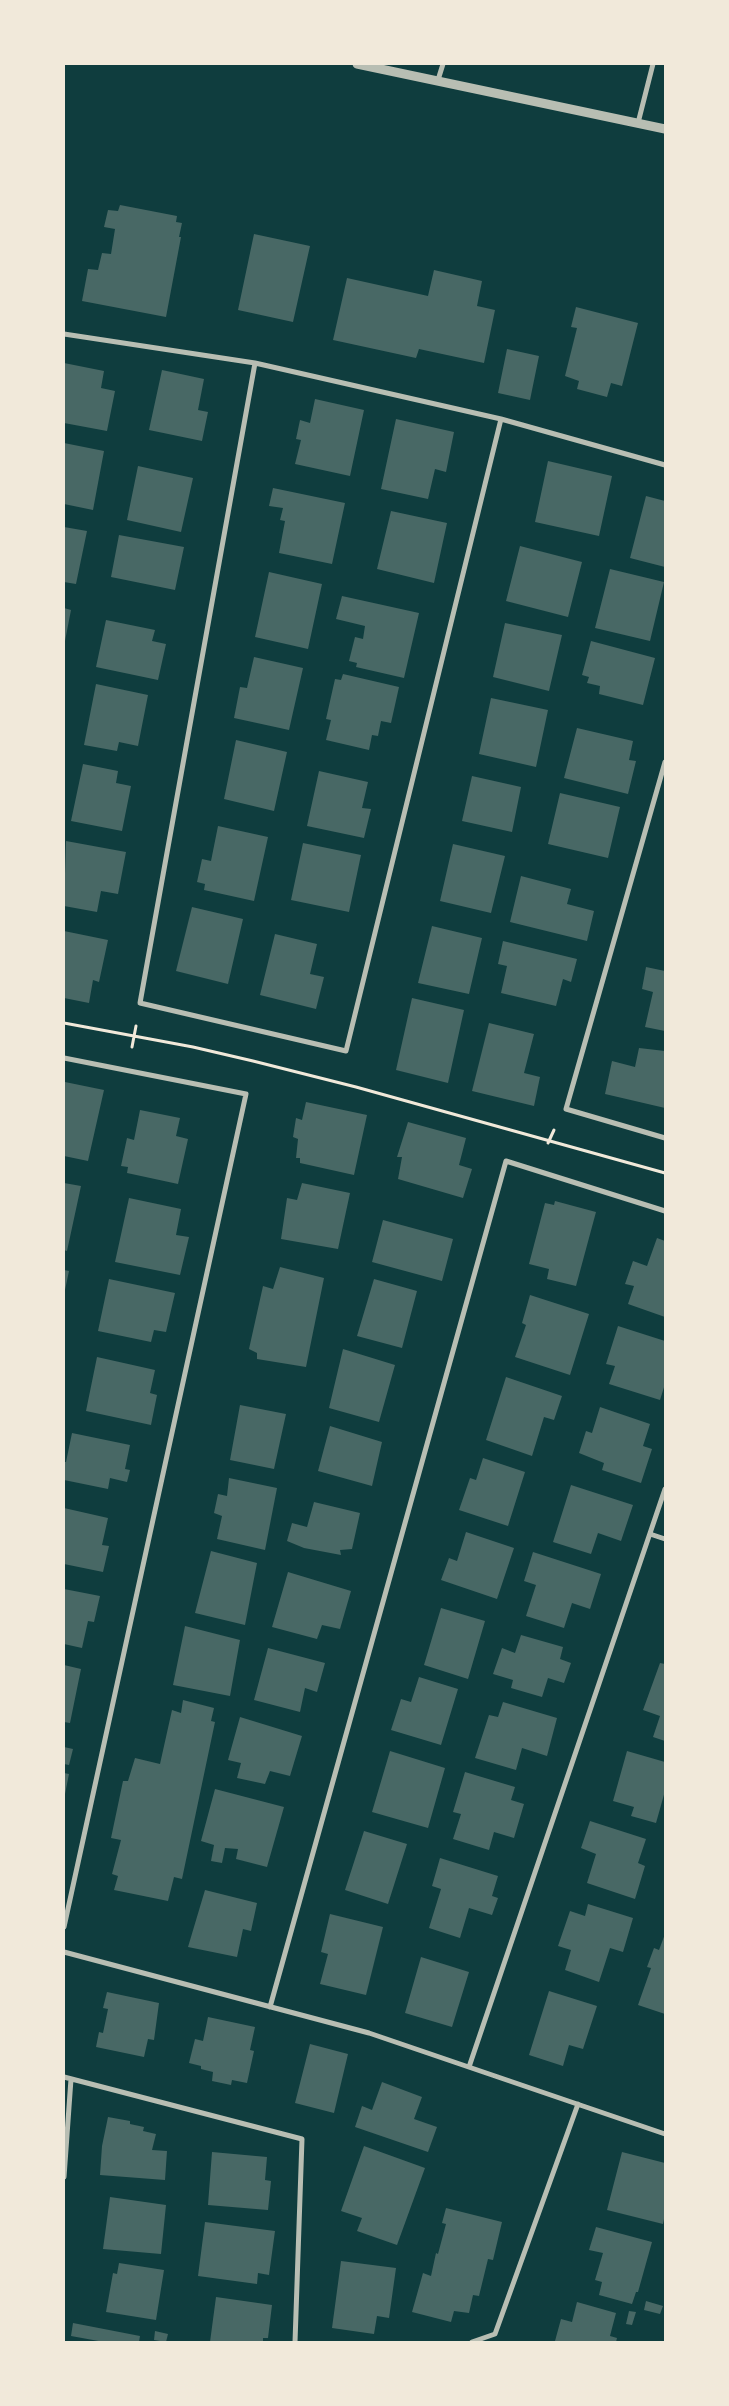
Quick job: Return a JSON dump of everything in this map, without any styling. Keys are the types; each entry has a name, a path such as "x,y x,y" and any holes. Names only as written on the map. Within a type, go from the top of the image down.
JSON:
{"street":[{"path":"356,64 665,129"},
{"path":"438,80 443,64"},
{"path":"638,123 653,64"},
{"path":"64,334 256,362 501,419 665,465"},
{"path":"256,362 140,1003 346,1051 501,419"},
{"path":"665,762 566,1109 665,1138"},
{"path":"64,1058 246,1094 64,1927"},
{"path":"270,2007 506,1161 665,1211"},
{"path":"469,2067 665,1488"},
{"path":"650,1534 665,1539"},
{"path":"64,1952 369,2033 665,2134"},
{"path":"64,2077 302,2139 295,2342"},
{"path":"64,2177 71,2079"},
{"path":"472,2342 495,2334 578,2104"}],"path":[{"path":"129,1071 140,1003"},
{"path":"64,1023 193,1046 365,1089 548,1142 665,1173"},
{"path":"246,1094 259,1030"},
{"path":"532,1168 566,1109"}],"building":[{"path":"120,205 177,216 176,222 182,223 166,317 82,301 88,269 98,270 102,253 111,254 115,229 104,227 108,210 118,211"},
{"path":"254,234 310,246 293,322 238,310"},
{"path":"434,270 482,281 477,306 495,310 484,363 419,349 416,358 333,340 347,278 428,296"},
{"path":"576,307 638,323 622,386 611,383 607,397 577,389 579,381 565,376 577,328 571,327"},
{"path":"507,349 539,356 530,400 498,393"},
{"path":"64,363 104,371 101,388 115,391 107,431 64,423"},
{"path":"162,370 204,379 198,410 208,412 202,441 149,430"},
{"path":"315,399 364,410 350,476 295,464 301,440 296,439 300,420 310,423"},
{"path":"396,419 454,432 446,472 435,469 428,499 381,489"},
{"path":"64,443 104,451 93,510 64,504"},
{"path":"548,461 612,476 599,536 535,522"},
{"path":"138,466 193,478 181,532 127,520"},
{"path":"273,488 345,503 332,564 279,553 285,521 280,520 283,508 269,506"},
{"path":"646,496 665,501 665,567 630,558"},
{"path":"391,511 447,523 434,583 377,569"},
{"path":"64,527 87,531 76,584 64,582"},
{"path":"119,535 184,547 175,590 111,577"},
{"path":"520,546 582,562 568,617 506,601"},
{"path":"610,569 664,582 650,641 595,628"},
{"path":"269,572 322,584 308,649 255,637"},
{"path":"342,596 419,613 404,678 356,667 357,663 349,661 355,637 363,639 365,626 336,619"},
{"path":"64,608 71,610 65,641 64,641"},
{"path":"106,620 155,630 152,641 166,644 158,680 96,667"},
{"path":"505,623 562,635 549,691 493,677"},
{"path":"591,641 655,658 643,705 599,694 600,686 587,683 589,677 582,675"},
{"path":"254,657 303,668 289,730 234,718 240,687 247,688"},
{"path":"343,674 399,687 391,723 381,721 378,736 372,735 369,750 326,740 331,720 326,719 335,679 341,680"},
{"path":"96,684 148,695 138,746 119,742 117,751 84,745"},
{"path":"491,698 548,710 536,767 479,754"},
{"path":"577,728 633,741 629,760 636,761 628,794 564,778"},
{"path":"236,740 287,752 274,811 224,799"},
{"path":"83,764 118,771 116,783 131,786 122,831 71,821"},
{"path":"319,771 368,782 362,808 371,809 364,838 307,826"},
{"path":"472,776 521,787 512,832 462,821"},
{"path":"560,793 620,807 608,858 548,844"},
{"path":"218,826 268,837 254,901 204,890 205,884 197,882 202,859 211,861"},
{"path":"66,841 126,852 118,894 101,891 97,912 64,906"},
{"path":"303,843 361,855 349,912 291,900"},
{"path":"453,844 505,856 491,913 440,901"},
{"path":"521,876 571,889 567,904 594,911 587,941 510,922"},
{"path":"192,907 243,919 228,984 176,971"},
{"path":"432,926 482,938 469,994 418,983"},
{"path":"64,931 108,940 99,982 93,980 89,1003 64,998"},
{"path":"275,934 317,944 310,974 324,977 316,1009 260,995"},
{"path":"503,941 577,959 571,982 563,979 556,1006 501,993 507,966 498,964"},
{"path":"646,967 665,971 665,1031 645,1027 653,992 642,989"},
{"path":"412,998 464,1010 448,1083 396,1070"},
{"path":"489,1023 534,1034 524,1073 540,1077 534,1106 472,1091"},
{"path":"639,1048 665,1051 665,1108 605,1094 612,1061 635,1067"},
{"path":"65,1082 104,1090 88,1161 64,1156"},
{"path":"306,1102 367,1115 354,1175 300,1163 300,1158 296,1158 298,1139 293,1137 296,1118 302,1120"},
{"path":"140,1110 180,1118 176,1136 188,1139 178,1184 127,1173 128,1167 121,1166 127,1138 134,1140"},
{"path":"408,1122 466,1138 459,1165 472,1169 463,1198 398,1179 402,1157 397,1157"},
{"path":"64,1183 81,1186 67,1251 64,1250"},
{"path":"302,1183 350,1193 338,1249 281,1239 287,1198 297,1200"},
{"path":"129,1198 181,1209 176,1235 189,1237 180,1275 115,1262"},
{"path":"555,1201 596,1212 576,1286 547,1279 549,1269 529,1264 545,1203 554,1205"},
{"path":"383,1220 453,1239 442,1281 372,1262"},
{"path":"657,1238 665,1241 665,1317 628,1304 634,1286 625,1284 633,1261 647,1266"},
{"path":"280,1267 324,1278 306,1367 257,1359 257,1353 249,1349 263,1286 273,1289"},
{"path":"64,1270 69,1271 65,1290 64,1290"},
{"path":"109,1279 175,1293 166,1332 154,1330 151,1342 98,1331"},
{"path":"374,1279 417,1291 402,1348 357,1336"},
{"path":"530,1295 589,1314 570,1375 515,1357 526,1325 522,1323"},
{"path":"618,1326 665,1341 665,1384 660,1400 609,1384 615,1366 606,1364"},
{"path":"343,1349 395,1365 379,1422 329,1408"},
{"path":"97,1357 155,1370 150,1393 157,1395 151,1425 86,1411"},
{"path":"506,1377 562,1396 554,1420 544,1417 532,1456 486,1440"},
{"path":"240,1405 286,1414 274,1469 230,1460"},
{"path":"600,1407 650,1424 643,1446 652,1449 641,1483 602,1470 604,1463 579,1453 586,1431 592,1433"},
{"path":"330,1426 382,1442 372,1486 318,1471"},
{"path":"72,1433 130,1445 125,1469 130,1470 127,1482 110,1478 108,1489 64,1480 64,1462 66,1462"},
{"path":"483,1458 525,1472 508,1526 459,1510 470,1478 476,1480"},
{"path":"229,1478 277,1488 265,1550 217,1539 222,1516 214,1513 218,1494 227,1496"},
{"path":"571,1485 633,1505 621,1541 598,1533 591,1554 553,1542"},
{"path":"314,1502 360,1513 352,1549 340,1550 341,1555 304,1548 287,1541 292,1523 307,1527"},
{"path":"64,1508 108,1518 102,1545 109,1546 103,1572 64,1564"},
{"path":"466,1532 514,1548 497,1599 441,1580 449,1558 457,1561"},
{"path":"211,1551 257,1563 245,1625 195,1613"},
{"path":"533,1552 601,1574 590,1609 572,1603 564,1628 526,1616 536,1585 524,1581"},
{"path":"288,1572 351,1591 340,1629 322,1625 317,1639 272,1627"},
{"path":"64,1589 100,1596 94,1622 88,1621 82,1648 64,1644"},
{"path":"441,1608 485,1621 468,1679 424,1665"},
{"path":"185,1626 240,1640 230,1696 173,1685"},
{"path":"521,1635 563,1647 560,1659 571,1663 564,1683 548,1678 542,1697 511,1688 513,1680 493,1674 502,1648 515,1653"},
{"path":"268,1648 325,1663 317,1692 305,1688 300,1712 254,1700"},
{"path":"660,1663 665,1664 665,1741 653,1737 660,1716 643,1710"},
{"path":"64,1665 81,1669 70,1723 64,1722"},
{"path":"419,1677 458,1689 441,1745 391,1730 401,1699 411,1702"},
{"path":"183,1700 214,1708 211,1721 215,1722 182,1879 174,1877 168,1901 114,1890 118,1876 112,1874 121,1840 111,1838 123,1781 128,1781 135,1758 160,1764 172,1710 181,1713"},
{"path":"503,1702 557,1718 547,1756 522,1748 516,1770 475,1758 489,1715 498,1717"},
{"path":"240,1717 302,1736 290,1776 270,1771 265,1784 237,1778 241,1763 228,1760"},
{"path":"64,1747 73,1749 69,1765 64,1764"},
{"path":"390,1751 445,1768 428,1828 372,1812"},
{"path":"627,1751 665,1762 665,1791 656,1823 631,1816 634,1807 613,1801"},
{"path":"465,1772 515,1787 511,1800 524,1804 514,1838 494,1832 489,1850 453,1839 461,1814 453,1812"},
{"path":"64,1773 69,1774 65,1794 64,1794"},
{"path":"215,1789 284,1807 267,1867 236,1859 238,1849 225,1848 222,1863 211,1861 214,1845 201,1841"},
{"path":"590,1821 646,1839 638,1863 645,1866 635,1899 587,1883 596,1854 581,1848"},
{"path":"364,1831 407,1844 388,1904 345,1890"},
{"path":"440,1858 498,1876 492,1896 498,1898 492,1915 469,1908 460,1938 429,1928 441,1889 432,1886"},
{"path":"205,1890 257,1903 251,1931 243,1929 237,1957 188,1947"},
{"path":"588,1904 633,1918 623,1952 610,1948 599,1982 565,1970 571,1950 558,1946 570,1911 585,1916"},
{"path":"330,1914 383,1927 366,1995 320,1984 328,1954 321,1952"},
{"path":"665,1934 665,2014 638,2005 651,1968 647,1967 654,1948 659,1950"},
{"path":"421,1957 469,1972 452,2027 405,2013"},
{"path":"549,1991 597,2006 583,2049 569,2045 563,2066 529,2055"},
{"path":"107,1992 159,2003 154,2040 148,2039 144,2057 96,2047 99,2032 103,2033 108,2009 103,2008"},
{"path":"208,2017 255,2027 250,2050 254,2051 247,2083 232,2080 231,2085 212,2081 213,2072 189,2063 195,2039 203,2041"},
{"path":"310,2044 348,2054 334,2113 295,2103"},
{"path":"382,2082 422,2097 414,2119 437,2127 428,2152 355,2127 362,2106 372,2110"},
{"path":"108,2117 130,2121 130,2124 144,2127 143,2131 156,2134 152,2150 167,2151 165,2180 100,2175 102,2146"},
{"path":"364,2146 425,2168 397,2245 357,2231 362,2218 341,2211"},
{"path":"212,2152 267,2157 265,2180 271,2181 268,2210 208,2205"},
{"path":"622,2152 665,2163 665,2214 663,2224 607,2210"},
{"path":"110,2197 166,2205 161,2254 103,2249"},
{"path":"446,2208 502,2222 493,2260 488,2259 479,2296 473,2295 469,2313 454,2311 451,2322 412,2312 423,2273 431,2276 436,2253 438,2254 446,2224 442,2223"},
{"path":"205,2222 275,2231 269,2275 258,2273 257,2284 198,2276"},
{"path":"596,2227 652,2242 638,2292 636,2292 632,2304 599,2295 602,2282 595,2280 603,2253 589,2250"},
{"path":"341,2261 396,2268 389,2318 377,2316 374,2334 332,2328"},
{"path":"119,2263 164,2270 156,2320 106,2312 113,2273 117,2274"},
{"path":"216,2297 272,2305 268,2338 263,2338 263,2342 210,2342"},
{"path":"646,2301 663,2306 660,2314 644,2310"},
{"path":"577,2302 616,2313 610,2336 617,2338 616,2342 555,2341 561,2319 572,2322"},
{"path":"629,2311 636,2312 632,2325 626,2324"},
{"path":"73,2323 140,2336 139,2342 104,2342 71,2336"},
{"path":"155,2331 168,2334 166,2342 154,2340"}]}
